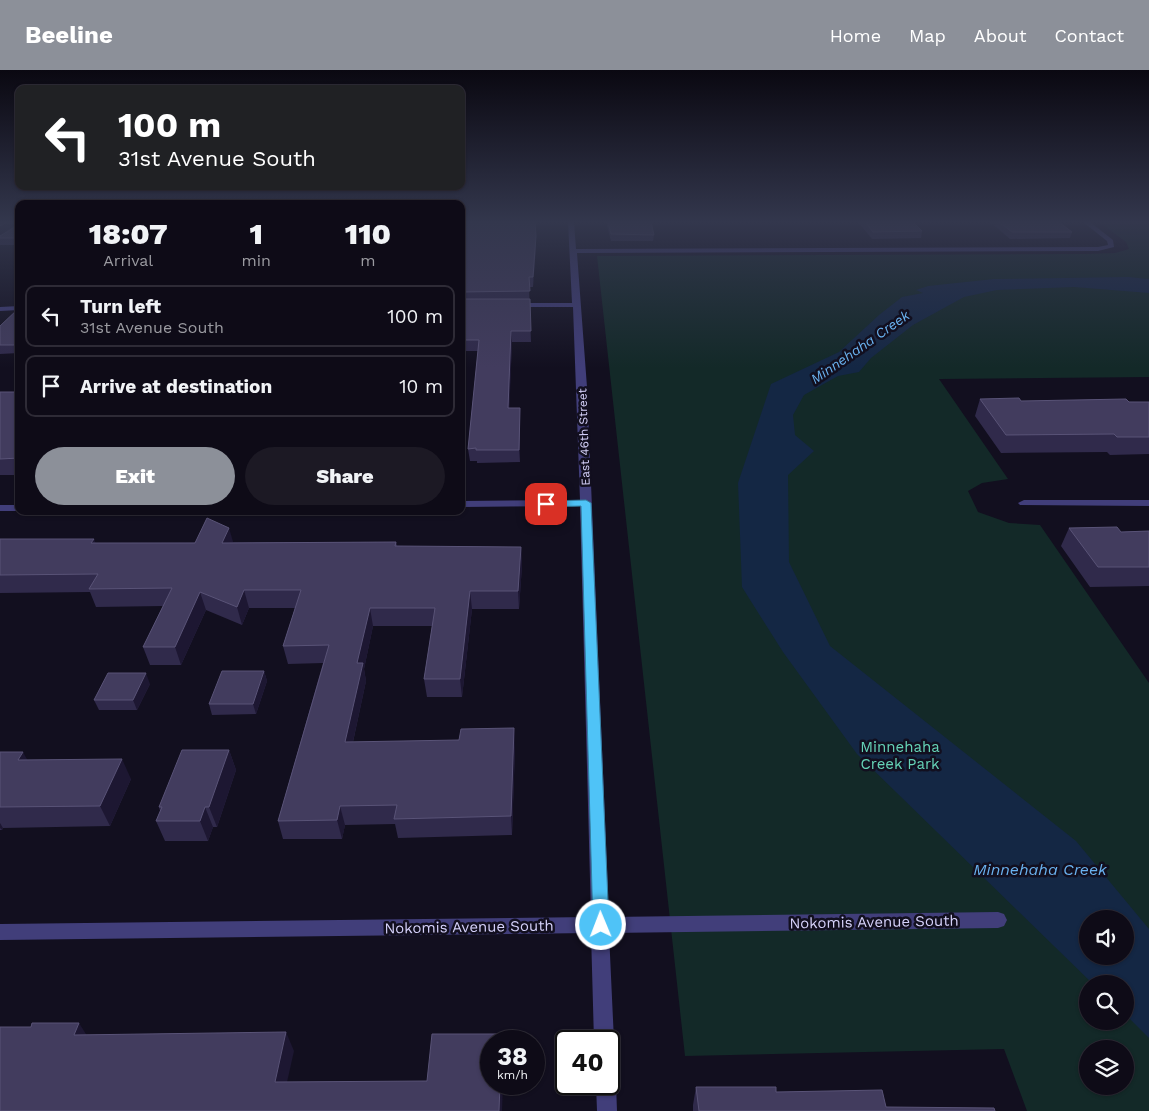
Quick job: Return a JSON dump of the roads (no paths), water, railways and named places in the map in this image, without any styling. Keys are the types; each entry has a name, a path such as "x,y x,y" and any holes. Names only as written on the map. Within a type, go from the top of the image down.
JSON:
{"street":[{"name":"East 46th Street","path":"574,271 586,503 604,1030"},
{"path":"509,306 576,305"},
{"path":"0,308 15,308"},
{"path":"465,504 586,503"},
{"path":"1024,503 1149,503"},
{"path":"0,508 15,508"},
{"name":"Nokomis Avenue South","path":"0,932 998,920"},
{"path":"606,1095 607,1111"}],"water":[{"name":"Minnehaha Creek","path":"1128,277 1149,279 1149,293 1074,287 997,290 964,297 913,325 871,358 859,372 838,376 804,395 793,415 795,435 814,451 788,475 789,562 830,646 1076,841 1133,910 1079,910 1079,965 1134,965 1134,911 1149,929 1149,1038 1134,1023 1134,975 1084,975 857,754 783,652 742,587 738,483 771,384 839,352 879,315 902,297 923,293 916,290 928,286 994,279"}],"park label":[{"name":"Minnehaha Creek Park","path":"900,756"}]}
